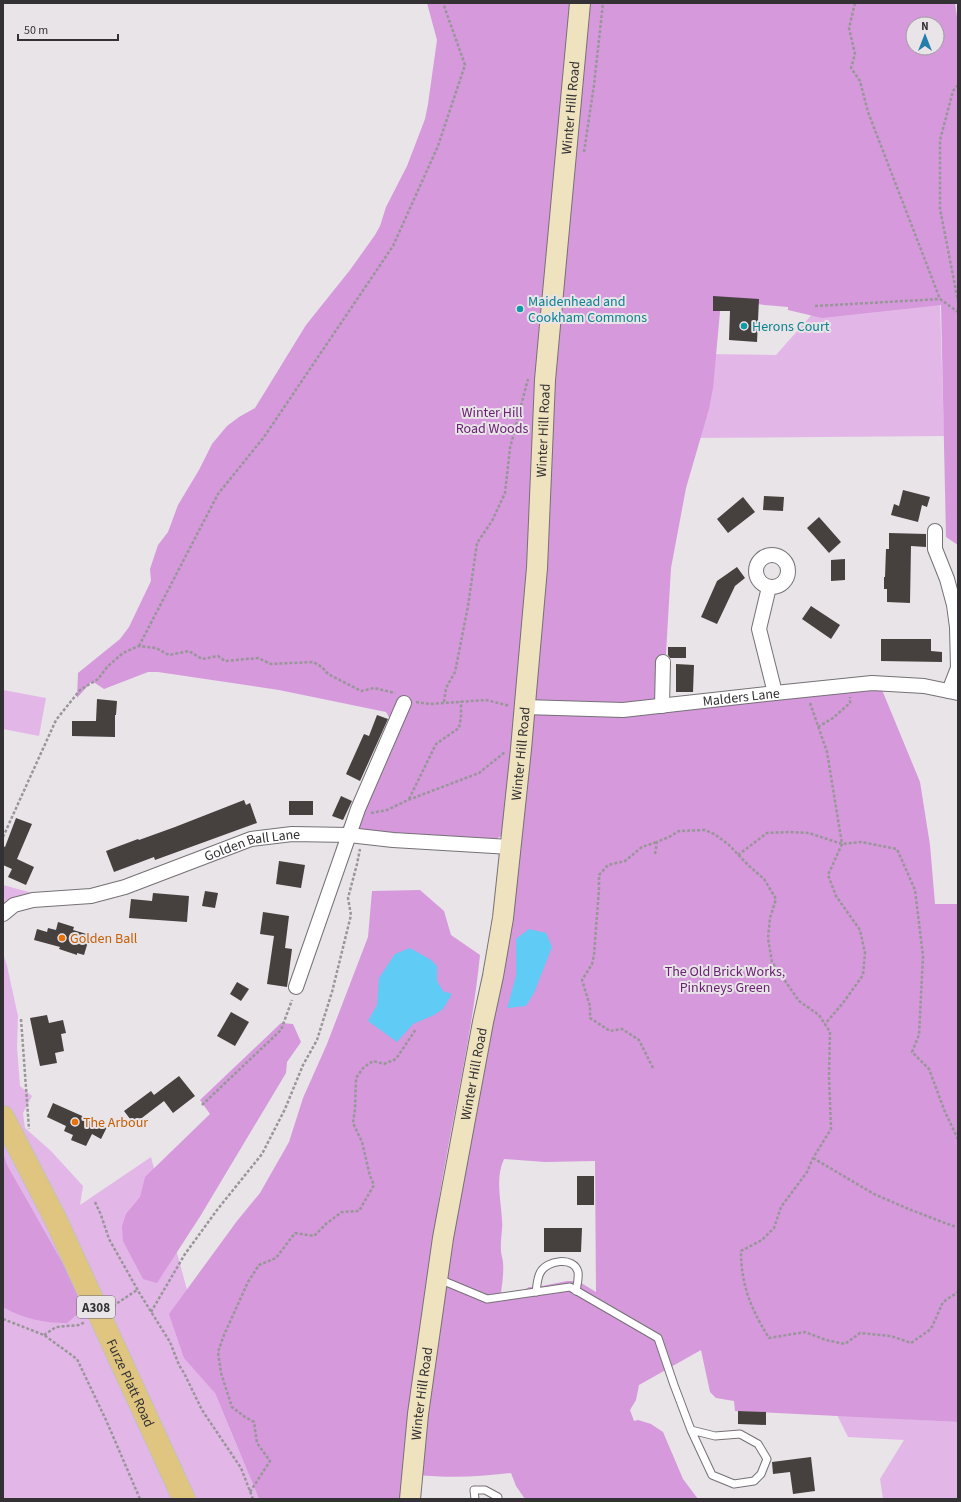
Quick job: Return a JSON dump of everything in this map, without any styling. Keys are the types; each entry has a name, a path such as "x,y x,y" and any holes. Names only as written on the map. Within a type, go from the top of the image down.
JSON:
{"main road":[{"name":"Furze Platt Road","path":"3,1117 24,1145 58,1225 184,1499"}],"street":[{"name":"Winter Hill Road","path":"410,1499 418,1414 437,1278 446,1222 503,918 521,749 537,568 547,370 564,161 580,3"},
{"path":"935,531 935,549 947,579 954,605 958,668 953,692"},
{"path":"769,587 760,629 775,692"},
{"path":"662,706 663,662"},
{"name":"Malders Lane","path":"524,708 623,710 775,692 872,683 924,686 953,692"},
{"path":"296,987 355,836 358,809 404,702"},
{"name":"Golden Ball Lane","path":"3,914 14,905 33,900 91,896 125,888 252,839 292,834 355,836 511,847"}],"lane":[{"path":"536,1292 540,1273 546,1266 554,1262 564,1262 574,1267 578,1272 576,1291"},
{"path":"437,1278 487,1299 570,1288 658,1338 691,1430 712,1475 734,1484 754,1481 761,1474 767,1459 758,1444 740,1434 715,1436 691,1430"},
{"path":"475,1499 474,1490 486,1490 498,1497 498,1499"}],"path":[{"path":"139,646 218,494 264,437 393,246 438,146 465,65 443,3"},
{"path":"855,3 849,28 855,54 851,68 860,81 868,112 940,299 958,312"},
{"path":"958,85 953,91 940,140 940,209 958,301"},
{"path":"816,306 940,299"},
{"path":"444,702 446,688 455,672 468,606 477,542 492,521 505,493 510,448 530,369 547,370"},
{"path":"3,837 56,720 80,690 98,679 108,666 123,653 139,646 156,648 170,655 189,651 202,659 218,656 226,661 258,658 270,664 313,662 322,667 328,674 361,691 374,688 399,693 401,701 404,702 430,704 486,700 524,708"},
{"path":"818,727 833,718 850,703 851,685"},
{"path":"806,689 827,752 842,844 828,875 836,896 860,930 865,953 863,975 843,1003 825,1024"},
{"path":"408,800 436,744 458,728 461,716 461,701"},
{"path":"358,809 367,814 387,810 408,800 479,773 508,750 521,749"},
{"path":"653,1068 639,1040 622,1029 610,1031 590,1018 590,1006 582,980 590,968 594,955 599,875 608,865 625,861 642,847 669,837 679,831 705,830 714,834 728,844 764,879 776,899 770,918 768,938 772,962 799,1001 819,1015 830,1032 829,1076 831,1130 813,1158 807,1172 781,1207 774,1228 762,1240 741,1251 743,1283 756,1318 769,1338 805,1332 826,1340 846,1344 860,1333 891,1336 911,1342 931,1329 943,1302 958,1292"},
{"path":"738,855 767,833 790,832 808,833 842,844 861,842 897,849 915,890 923,956 919,1035 912,1052 929,1069 945,1112 958,1139"},
{"path":"151,1312 185,1254 217,1210 262,1154 303,1065 317,1040 332,992 351,915 348,898 357,864 355,836"},
{"path":"655,854 657,842"},
{"path":"202,1105 282,1030 296,987"},
{"path":"21,1019 24,1145"},
{"path":"250,1492 270,1461 257,1443 254,1422 232,1407 222,1373 218,1352 224,1335 248,1282 259,1265 276,1258 295,1233 314,1236 327,1223 342,1212 359,1211 374,1185 370,1176 362,1142 353,1123 356,1078 363,1068 373,1061 384,1064 396,1059 416,1029"},
{"path":"813,1158 874,1194 911,1210 953,1226 958,1226"},
{"path":"95,1202 109,1239 170,1342 179,1365 202,1410 241,1468 253,1499"},
{"path":"3,1319 44,1335 78,1359 140,1499"}],"shaded area":[{"path":"940,304 944,436 688,438 704,354 776,355 815,311"},
{"path":"3,690 46,698 39,736 3,729"},
{"path":"3,885 36,894 3,904"},
{"path":"3,953 18,1016 17,1047 20,1086 32,1096 23,1113 25,1128 51,1151 83,1186 80,1205 151,1157 215,1393 259,1499 3,1499"},
{"path":"837,1415 958,1422 958,1499 883,1499 880,1479 904,1440 848,1437"}],"green space":[{"name":"Winter Hill Road Woods","path":"427,3 955,3 958,23 958,545 946,537 941,305 822,318 788,310 788,307 721,301 713,388 709,409 686,488 671,568 663,704 532,713 508,828 494,841 364,832 343,827 392,722 386,712 279,690 158,672 148,672 104,689 92,681 77,698 78,673 120,639 129,627 151,581 150,569 158,545 168,532 178,505 199,470 212,444 227,426 255,408 306,325 350,270 375,235 380,226 386,207 407,166 425,119 437,40"},
{"name":"The Old Brick Works, Pinkneys Green","path":"880,685 920,782 930,845 935,904 958,904 958,1422 735,1411 734,1401 716,1398 710,1392 701,1350 639,1385 636,1400 630,1410 634,1421 638,1420 651,1424 663,1432 683,1479 698,1499 525,1499 516,1486 511,1473 464,1477 417,1475 532,715 664,707","holes":["504,1159 545,1162 595,1161 596,1292 578,1281 567,1281 501,1293 503,1271 501,1252 502,1224 499,1189 501,1166"]},
{"path":"420,890 444,911 451,935 480,955 472,1015 434,1231 418,1346 400,1499 259,1499 215,1393 184,1358 169,1314 237,1221 260,1193 289,1142 303,1098 327,1044 368,937 372,891"},
{"path":"281,1023 293,1024 301,1042 287,1062 286,1073 201,1215 157,1283 143,1279 123,1241 122,1226 126,1214 140,1197 145,1177 210,1114 200,1100"},
{"path":"3,1153 7,1165 87,1306 67,1323 34,1320 18,1315 3,1307"}],"water":[{"path":"529,929 546,933 552,947 534,993 526,1006 507,1008 516,976 516,939"},
{"path":"410,948 431,960 437,966 437,981 443,991 452,994 443,1009 434,1015 413,1024 397,1042 368,1021 377,1005 379,978 395,954"}],"building":[{"name":"Herons Court","path":"713,296 759,299 757,342 729,340 730,311 713,311"},
{"path":"903,490 930,497 927,507 922,505 918,522 891,515 894,504 899,506"},
{"path":"764,496 784,497 783,511 763,510"},
{"path":"743,497 755,512 728,533 717,519"},
{"path":"819,517 841,542 829,553 807,528"},
{"path":"889,533 926,534 926,547 911,546 910,603 887,602 887,589 884,589 884,577 886,549 889,549"},
{"path":"845,559 845,580 831,581 831,560"},
{"path":"737,567 745,578 735,586 717,624 701,617 717,581"},
{"path":"811,606 840,625 831,639 802,619"},
{"path":"881,639 931,639 931,651 942,652 942,662 881,661"},
{"path":"668,647 686,647 686,658 670,658 668,655"},
{"path":"676,664 694,665 693,692 676,692"},
{"path":"97,699 117,701 115,715 115,737 72,736 72,721 96,721"},
{"path":"377,715 388,719 360,781 346,774 364,734 369,736"},
{"path":"341,796 352,801 343,820 332,816"},
{"path":"244,800 246,805 250,803 257,823 155,860 154,857 114,872 106,851 175,827"},
{"path":"289,801 313,801 313,815 289,815"},
{"path":"16,818 32,824 17,859 34,867 26,885 8,877 12,869 3,865 3,846 5,847"},
{"path":"279,861 305,865 301,888 276,884"},
{"path":"205,891 218,893 215,908 202,906"},
{"path":"153,893 189,896 187,922 129,918 131,899 152,901"},
{"path":"263,912 289,916 285,948 292,949 287,987 267,984 274,936 260,934"},
{"name":"Golden Ball","path":"58,922 74,927 73,930 90,935 84,955 77,953 77,955 59,949 60,947 34,940 37,929 47,932 48,928 56,930"},
{"path":"237,982 249,989 241,1001 230,994"},
{"path":"231,1012 249,1022 235,1046 217,1036"},
{"path":"47,1015 49,1023 63,1020 66,1033 61,1034 64,1051 55,1053 57,1063 40,1066 30,1018"},
{"path":"179,1076 195,1096 173,1113 164,1101 134,1124 124,1111 151,1091 154,1095"},
{"name":"The Arbour","path":"53,1103 107,1127 101,1139 92,1134 86,1146 71,1140 73,1135 64,1131 66,1126 47,1117"},
{"path":"577,1176 594,1176 594,1205 577,1205"},
{"path":"544,1228 582,1228 581,1252 544,1252"},
{"path":"738,1411 766,1412 766,1425 738,1424"},
{"path":"811,1457 815,1491 793,1494 790,1472 773,1474 772,1462"}],"place":[{"name":"Maidenhead and Cookham Commons","path":"520,309"},
{"name":"Herons Court","path":"744,326"},
{"name":"Golden Ball","path":"62,938"},
{"name":"The Arbour","path":"75,1122"}]}
